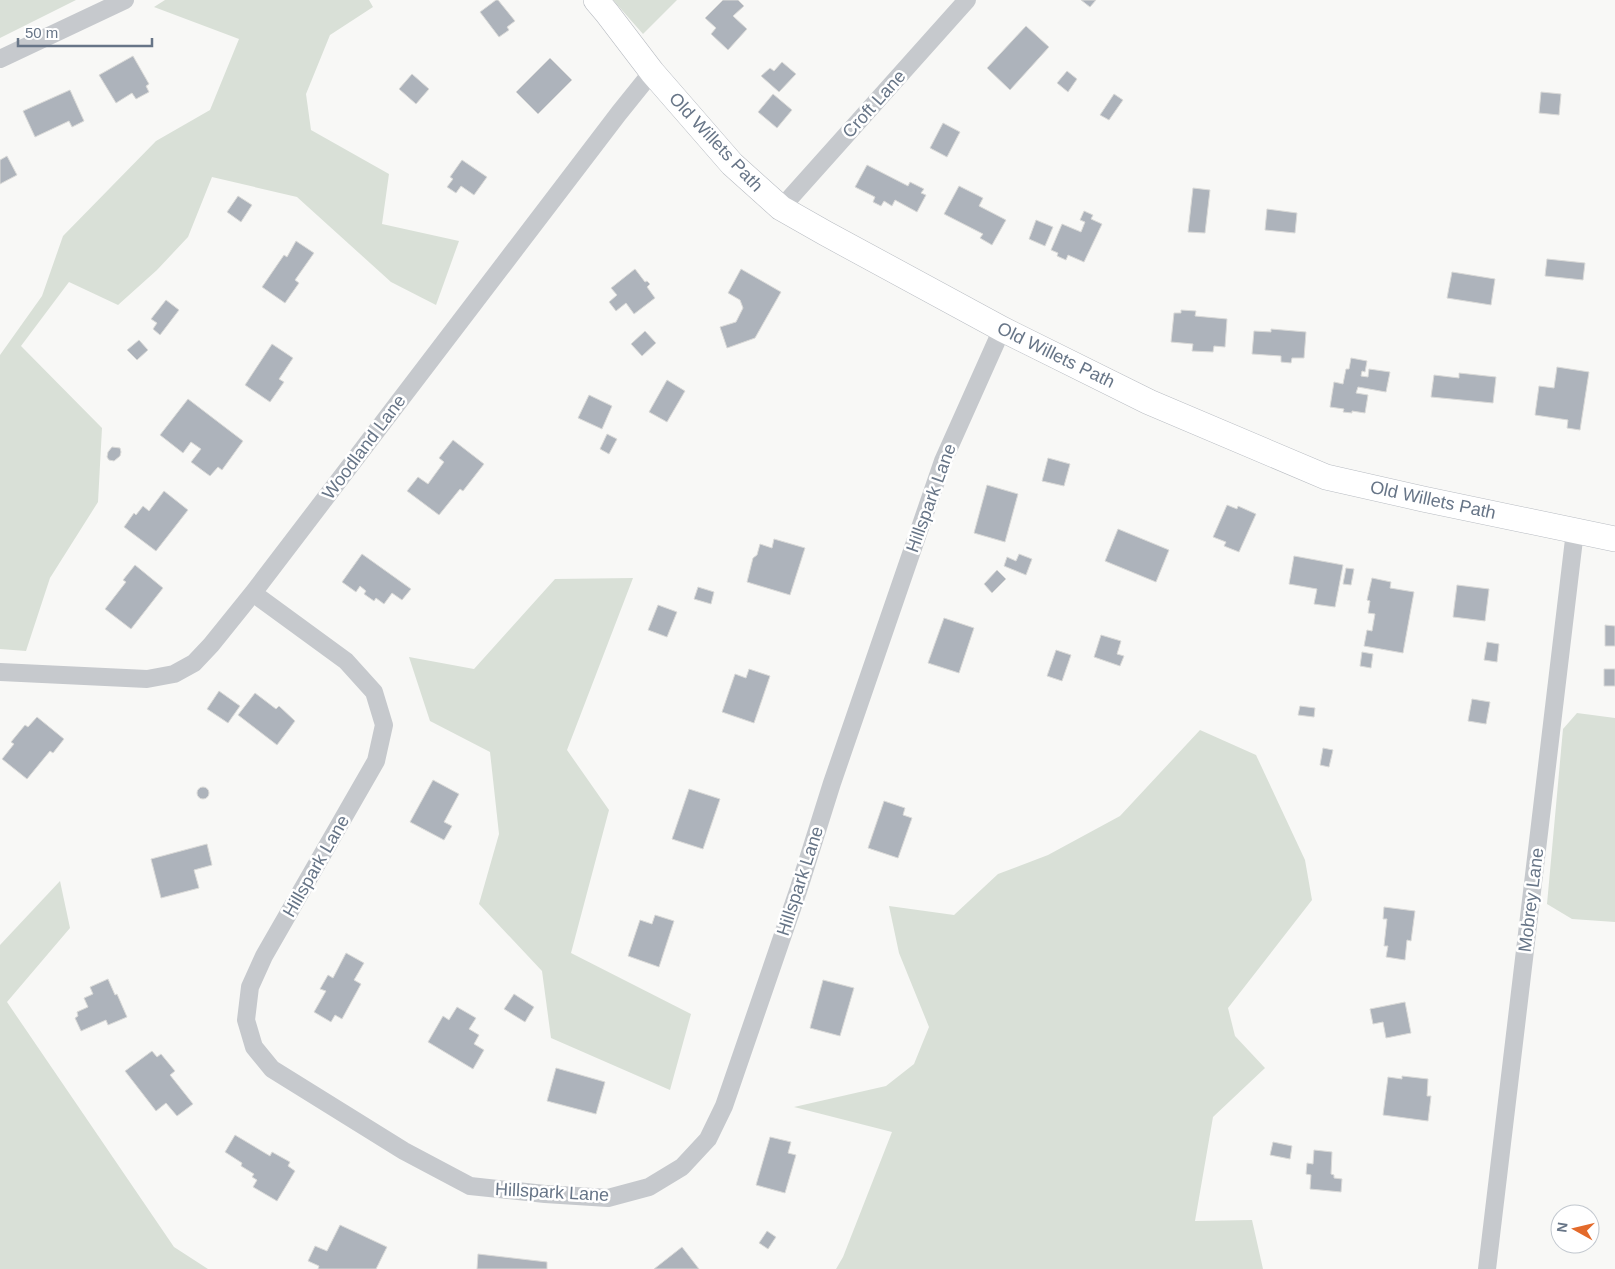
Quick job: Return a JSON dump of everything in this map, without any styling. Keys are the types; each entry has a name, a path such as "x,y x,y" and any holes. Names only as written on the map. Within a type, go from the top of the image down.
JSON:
{"main road":[{"name":"Old Willets Path","path":"596,0 652,72 732,164 781,208 825,234 1002,329 1150,402 1326,477 1615,539"}],"street":[{"path":"0,59 125,0"},
{"name":"Croft Lane","path":"781,208 967,0"},
{"name":"Woodland Lane","path":"0,672 147,679 174,674 194,663 253,593 619,112 652,72"},
{"name":"Hillspark Lane","path":"253,593 346,661 374,692 384,725 376,761 264,956 250,987 246,1020 254,1046 272,1070 404,1151 470,1186 608,1198 649,1187 682,1167 708,1138 724,1106 798,891 832,783 943,461 1002,329"},
{"name":"Mobrey Lane","path":"1487,1269 1575,531"}],"shaded area":[{"path":"0,0 76,0 0,38"},
{"path":"165,0 369,0 373,7 330,35 306,94 311,130 389,174 382,224 459,241 436,305 391,282 297,197 212,177 188,237 157,270 118,305 69,282 21,346 102,428 98,502 50,578 26,651 0,649 0,355 42,296 63,236 156,141 210,110 239,39 154,7"},
{"path":"613,0 677,0 643,34"},
{"path":"633,578 567,750 609,810 571,953 691,1014 670,1090 551,1038 542,971 479,904 499,834 490,752 430,721 409,657 474,669 555,579"},
{"path":"1577,713 1615,718 1615,922 1572,919 1547,904 1563,729"},
{"path":"1200,730 1256,755 1305,860 1312,900 1228,1008 1235,1036 1265,1068 1213,1117 1195,1221 1252,1220 1263,1269 836,1269 843,1257 892,1132 794,1107 886,1086 914,1064 929,1027 899,953 889,906 954,915 998,874 1048,855 1120,816"},
{"path":"60,881 70,928 7,1002 174,1247 208,1269 0,1269 0,945"}],"building":[{"path":"496,0 515,21 507,27 509,30 499,37 480,12"},
{"path":"723,0 738,0 744,6 733,16 747,29 728,50 711,34 716,28 705,18"},
{"path":"1081,0 1096,0 1090,7"},
{"path":"1026,26 1049,47 1010,90 987,68"},
{"path":"133,56 149,84 146,86 149,92 136,99 132,93 116,103 99,75"},
{"path":"550,58 572,80 538,114 516,92"},
{"path":"782,62 796,74 779,92 761,76 770,68 774,71"},
{"path":"1067,71 1077,79 1068,92 1057,83"},
{"path":"412,74 429,89 416,104 399,89"},
{"path":"70,90 84,121 72,127 69,121 35,137 23,111"},
{"path":"1541,92 1561,94 1559,115 1539,113"},
{"path":"773,94 792,110 777,128 758,112"},
{"path":"1114,94 1123,100 1109,120 1100,115"},
{"path":"943,123 960,132 947,157 930,148"},
{"path":"7,156 17,175 0,184 0,160"},
{"path":"462,160 487,177 474,195 461,186 456,193 447,187 453,179 450,177"},
{"path":"867,165 908,186 910,182 924,189 921,193 926,195 917,212 895,200 892,206 884,201 881,206 873,202 875,197 855,187"},
{"path":"959,186 983,198 979,206 1006,220 992,245 980,238 983,234 944,214"},
{"path":"1193,188 1210,190 1205,233 1188,232"},
{"path":"238,196 252,205 241,222 227,212"},
{"path":"1267,209 1297,213 1295,233 1265,230"},
{"path":"1084,211 1093,215 1091,219 1102,224 1084,262 1068,255 1066,260 1057,256 1058,253 1051,250 1062,224 1081,232 1085,222 1080,220"},
{"path":"1036,220 1053,227 1045,246 1029,239"},
{"path":"296,241 314,253 295,280 299,283 285,303 262,287 284,255 287,257"},
{"path":"1547,259 1585,263 1583,280 1545,276"},
{"path":"635,269 645,282 647,281 650,284 647,287 655,298 634,314 626,303 616,311 609,302 617,295 611,288"},
{"path":"741,269 781,292 755,338 727,348 720,327 736,322 743,308 740,300 728,293"},
{"path":"1452,272 1495,279 1491,305 1447,298"},
{"path":"166,300 179,310 160,335 153,329 157,323 151,319"},
{"path":"1181,310 1196,311 1195,316 1227,319 1225,347 1214,346 1213,352 1192,351 1193,344 1171,342 1174,313 1181,313"},
{"path":"1271,329 1306,332 1304,358 1292,358 1291,363 1281,362 1281,356 1252,354 1254,331 1271,332"},
{"path":"645,331 656,343 642,356 631,344"},
{"path":"139,340 148,350 137,360 127,350"},
{"path":"272,344 293,358 279,379 284,382 270,402 245,385"},
{"path":"1351,358 1367,361 1365,372 1362,371 1361,376 1368,377 1369,369 1390,372 1386,392 1358,387 1356,393 1368,395 1365,413 1343,412 1344,409 1330,407 1334,382 1343,384 1346,369 1349,369"},
{"path":"1557,367 1589,372 1580,430 1567,428 1568,420 1535,415 1539,386 1554,388"},
{"path":"1459,373 1496,377 1493,403 1431,397 1434,375 1459,378"},
{"path":"667,380 685,391 667,422 649,412"},
{"path":"589,395 612,406 602,429 578,418"},
{"path":"188,399 243,441 222,470 218,467 210,476 191,462 201,449 191,442 183,453 160,435"},
{"path":"607,434 617,439 609,454 600,449"},
{"path":"453,440 484,464 463,491 460,489 439,515 407,491 418,477 428,484 444,462 439,458"},
{"path":"112,447 120,448 121,452 120,456 114,461 109,460 107,457"},
{"path":"1048,458 1070,464 1064,486 1042,481"},
{"path":"987,485 1018,494 1005,542 974,533"},
{"path":"164,491 188,510 156,551 124,527 134,513 136,515 143,506 149,511"},
{"path":"1227,505 1237,509 1238,506 1256,514 1239,552 1224,546 1226,542 1213,537"},
{"path":"1118,529 1169,550 1156,582 1105,561"},
{"path":"774,539 805,548 790,595 747,582 753,558 757,555 760,544 772,548"},
{"path":"362,554 411,589 402,600 392,593 384,604 376,598 374,601 364,594 366,591 360,586 356,592 342,582"},
{"path":"1019,554 1032,559 1026,575 1004,566 1007,557 1016,561"},
{"path":"1294,556 1343,565 1335,607 1314,604 1317,589 1289,584"},
{"path":"135,565 163,588 131,629 105,609 126,582 123,580"},
{"path":"1346,568 1354,569 1351,585 1343,584"},
{"path":"997,570 1006,579 992,593 984,584"},
{"path":"1372,578 1391,582 1390,588 1414,592 1403,653 1364,646 1367,630 1372,631 1375,614 1368,613 1370,601 1367,600"},
{"path":"1457,585 1489,589 1485,621 1453,617"},
{"path":"698,587 714,592 711,604 694,599"},
{"path":"658,605 677,612 667,637 648,630"},
{"path":"944,618 974,628 959,673 928,663"},
{"path":"1605,625 1615,626 1615,646 1605,646"},
{"path":"1101,635 1121,641 1117,654 1124,656 1120,666 1094,657"},
{"path":"1487,642 1499,644 1497,662 1484,660"},
{"path":"1056,650 1071,655 1062,681 1047,676"},
{"path":"1362,652 1373,654 1371,668 1360,666"},
{"path":"749,669 770,676 754,723 722,712 735,674 746,678"},
{"path":"1604,669 1615,669 1615,686 1604,686"},
{"path":"219,691 240,706 228,723 207,709"},
{"path":"255,693 276,709 279,706 295,721 277,745 238,715"},
{"path":"1472,699 1490,702 1486,724 1468,721"},
{"path":"1300,706 1315,708 1314,717 1298,715"},
{"path":"37,717 64,739 53,753 50,751 27,779 2,759 14,744 11,742 25,725 28,727"},
{"path":"1323,748 1333,750 1329,767 1320,765"},
{"path":"433,780 459,794 444,822 452,826 444,840 410,822"},
{"path":"201,787 205,787 209,793 205,799 201,799 197,795 197,791"},
{"path":"689,789 720,799 703,849 672,839"},
{"path":"884,801 905,808 903,815 912,818 898,858 868,848"},
{"path":"207,844 212,865 194,870 199,888 161,898 151,859"},
{"path":"1384,907 1415,911 1411,941 1407,940 1405,960 1386,957 1388,946 1384,946 1387,919 1383,919"},
{"path":"655,915 674,921 659,967 628,956 640,920 652,924"},
{"path":"346,953 364,963 354,980 361,984 342,1019 335,1015 331,1022 314,1012 326,991 320,989 328,975 333,978"},
{"path":"108,979 127,1017 108,1025 106,1020 81,1031 75,1018 78,1016 77,1012 88,1007 84,998 93,994 90,987"},
{"path":"823,980 854,988 840,1036 810,1028"},
{"path":"514,994 534,1007 525,1022 504,1009"},
{"path":"1405,1002 1411,1033 1386,1038 1383,1022 1373,1024 1370,1009"},
{"path":"457,1007 476,1018 469,1029 479,1035 474,1044 484,1050 473,1069 428,1042 443,1016 449,1020"},
{"path":"152,1051 157,1057 161,1054 175,1071 170,1075 193,1104 177,1116 166,1103 156,1111 125,1071"},
{"path":"556,1068 605,1082 596,1114 547,1101"},
{"path":"1402,1076 1428,1079 1427,1096 1431,1096 1428,1121 1383,1115 1388,1077 1402,1079"},
{"path":"235,1135 270,1156 272,1152 290,1162 288,1166 295,1171 277,1201 253,1187 257,1180 252,1177 254,1174 241,1166 242,1163 225,1152"},
{"path":"770,1137 791,1142 788,1153 796,1155 785,1193 756,1185"},
{"path":"1273,1142 1292,1146 1290,1159 1270,1155"},
{"path":"1314,1150 1332,1152 1331,1174 1334,1175 1334,1178 1342,1179 1341,1192 1310,1189 1311,1175 1306,1174 1307,1163 1313,1164"},
{"path":"340,1225 387,1247 376,1269 318,1269 319,1266 308,1261 315,1246 327,1251"},
{"path":"767,1231 776,1237 768,1249 759,1243"},
{"path":"682,1247 699,1269 654,1269"},
{"path":"478,1254 547,1262 547,1269 477,1269"}]}
